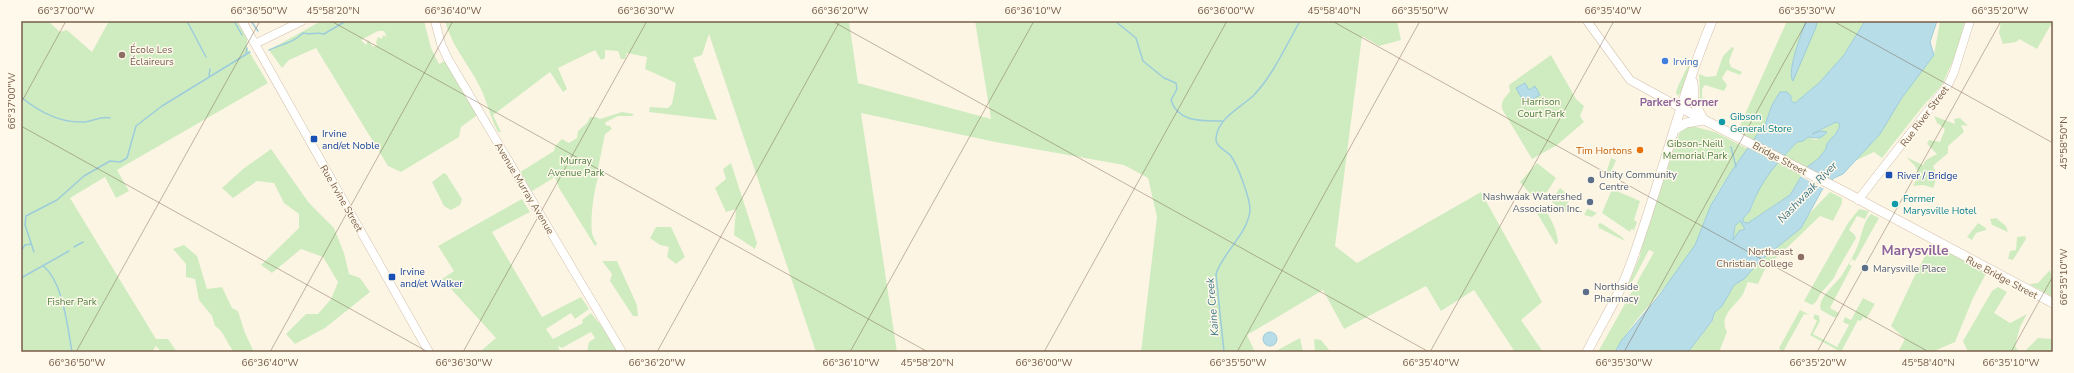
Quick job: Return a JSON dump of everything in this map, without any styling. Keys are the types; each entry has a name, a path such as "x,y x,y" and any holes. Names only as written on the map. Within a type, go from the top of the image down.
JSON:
{"main road":[{"path":"1587,352 1627,274 1694,69 1712,21"},
{"path":"1694,69 1692,96 1696,109 1704,120"},
{"path":"1681,108 1704,120"},
{"path":"1674,130 1686,123 1704,120"},
{"name":"Bridge Street","path":"1704,120 1845,192"},
{"name":"Rue Bridge Street","path":"1845,192 2053,303"}],"street":[{"name":"Rue Irvine Street","path":"242,21 429,352"},
{"path":"255,44 302,21"},
{"name":"Avenue Murray Avenue","path":"434,21 441,44 448,59 622,352"},
{"path":"1587,21 1630,80 1681,108"},
{"name":"Rue River Street","path":"1858,200 1948,85 1954,72 1970,21"}],"green space":[{"name":"Fisher Park","path":"21,21 48,21 60,32 67,30 92,52 109,21 237,21 247,38 247,48 268,83 117,170 129,191 116,198 105,177 70,198 156,339 168,339 177,352 161,352 156,346 152,352 21,352"},
{"path":"321,21 424,21 431,48 439,64 448,59 480,113 461,127 459,137 401,172 388,166 316,48 289,60 282,68 269,50","holes":["378,31 384,31 387,37 383,35 382,39 378,37 376,42 377,45 373,47 368,40 366,45 361,40"]},
{"path":"445,21 849,21 858,83 991,119 975,21 1397,21 1401,40 1379,46 1362,36 1335,246 1357,263 1481,192 1542,302 1521,320 1543,352 1515,352 1474,290 1441,311 1426,286 1344,329 1323,290 1247,335 1255,352 1141,352 1157,217 1148,178 1124,165 995,142 861,113 897,352 816,352 709,34 702,55 693,58 717,120 649,112 650,107 668,108 672,104 676,83 645,69 647,57 627,53 625,59 621,59 618,51 605,50 605,58 601,60 595,50 558,68 567,89 563,92 550,72 493,115 501,132 498,132 480,87 451,38"},
{"path":"1787,21 1865,21 1844,55 1819,83 1795,103 1792,103 1791,98 1772,105 1766,122 1754,141 1737,132"},
{"path":"1940,21 1965,21 1957,52 1942,85 1923,106 1882,158 1874,152 1855,161 1880,134 1901,99 1934,55"},
{"path":"2001,21 2053,21 2037,49 2019,39 2016,42 2003,44 1999,33"},
{"path":"1732,47 1734,48 1729,61 1731,67 1742,72 1740,75 1727,70 1722,78 1727,85 1724,91 1705,85 1702,89 1702,97 1707,100 1700,100 1699,74 1707,77 1716,76 1723,56"},
{"name":"Harrison Court Park","path":"1551,55 1576,99 1584,106 1580,116 1584,122 1557,145 1532,159 1502,109 1502,104 1510,92 1509,85"},
{"path":"1688,65 1690,65 1682,91 1678,96 1676,91"},
{"name":"Murray Avenue Park","path":"622,112 634,114 632,116 618,116 606,122 605,125 610,126 612,129 605,134 598,169 600,174 594,194 592,234 597,244 595,246 559,188 555,177 529,193 517,174 554,151 555,146 562,139 569,143 577,138 578,131 587,123 590,117 600,119"},
{"path":"1934,116 1955,124 1954,119 1960,118 1968,126 1961,125 1964,132 1948,146 1948,153 1933,166 1936,177 1933,188 1924,185 1913,186 1917,177 1917,170 1906,157 1923,165 1926,160 1937,154 1927,144 1929,140 1940,142 1945,129 1937,123"},
{"path":"1836,122 1840,124 1837,132 1827,143 1826,149 1818,159 1807,167 1790,195 1748,223 1743,222 1743,218 1751,209 1759,187 1775,165 1797,142 1808,137 1816,140 1827,132 1812,135"},
{"name":"Gibson-Neill Memorial Park","path":"1692,126 1715,132 1748,149 1728,176 1715,198 1695,245 1677,273 1633,324 1615,352 1598,352 1654,252 1649,250 1629,288 1627,287 1640,256 1641,245 1679,134 1683,128"},
{"path":"271,149 309,203 334,228 344,253 349,274 360,278 370,292 325,328 295,344 286,334 306,314 318,314 331,299 338,282 323,257 301,249 272,273 261,265 299,228 299,214 284,203 274,183 257,181 233,198 222,188 243,169"},
{"path":"1611,158 1616,160 1609,177 1605,176"},
{"path":"731,163 757,243 755,249 734,235 736,209 726,212 715,188 726,179 723,169"},
{"path":"1537,163 1556,178 1547,192 1532,196 1520,182"},
{"path":"444,173 462,199 460,205 451,210 444,206 432,182"},
{"path":"1560,188 1571,197 1568,203 1569,207 1564,213 1551,201"},
{"path":"1612,189 1640,201 1634,220 1637,222 1634,230 1631,229 1630,232 1602,213"},
{"path":"1830,192 1842,198 1842,203 1833,221 1820,216 1765,269 1758,284 1748,282 1743,294 1726,316 1725,326 1727,332 1719,352 1688,352 1712,322 1714,313 1722,306 1734,285 1744,279 1760,261 1801,228 1809,214"},
{"path":"522,199 530,212 492,232 542,317 581,297 589,309 575,319 571,313 546,329 553,339 583,323 582,320 591,313 603,328 618,352 587,352 589,342 595,338 591,332 562,348 558,346 560,352 484,352 482,350 496,338 442,279 454,271 438,246"},
{"path":"1541,204 1550,217 1554,227 1558,242 1556,245 1534,208"},
{"path":"1587,209 1597,213 1592,217 1584,215"},
{"path":"1859,209 1869,211 1865,219 1857,216 1849,230 1856,238 1834,278 1821,293 1816,302 1812,305 1804,301 1848,223"},
{"path":"1871,214 1879,218 1855,261 1852,259 1849,264 1858,245 1866,220"},
{"path":"1996,218 2006,226 2008,232 1992,225 1990,219"},
{"path":"1741,220 1745,229 1739,231 1733,240 1735,226"},
{"path":"1601,223 1622,237 1625,241 1599,228 1598,224"},
{"path":"1978,223 1986,228 1986,230 1976,233 1972,240 1967,237"},
{"path":"656,227 671,227 685,257 676,264 667,257 669,247 660,245 650,238"},
{"path":"2025,236 2026,239 2013,260 2008,259 2010,251 2016,250 2017,237"},
{"path":"1932,240 1988,270 1973,298 1955,342 1932,352 1898,352 1905,339 1891,326 1931,245"},
{"path":"184,245 197,256 207,289 222,287 232,308 238,311 245,333 254,352 234,352 221,331 215,326 212,316 199,300 195,279 186,277 186,264 173,249"},
{"path":"602,261 617,261 637,305 638,316 633,316 610,281 612,274"},
{"path":"1849,264 1852,266 1830,308 1839,313 1836,317 1833,317 1821,310 1821,301 1842,275"},
{"path":"2050,270 2053,280 2053,297 2029,284 2038,283"},
{"path":"1998,287 2007,292 1994,313 2010,323 2027,314 2020,327 2015,346 2019,352 1968,352 1963,341 1992,291"},
{"path":"1863,298 1875,304 1866,319 1863,317 1861,321 1858,320 1841,352 1810,335 1817,321 1813,318 1815,314 1819,316 1820,321 1813,334 1837,347 1849,325 1843,322 1845,317 1851,320"},
{"path":"1800,310 1810,315 1804,314 1784,350 1787,352 1782,352 1779,348"},
{"path":"1300,338 1303,352 1274,352"},
{"path":"2038,338 2053,339 2053,352 2024,352"},
{"path":"1314,339 1321,340 1330,351 1315,352"}],"water":[{"path":"1806,21 1817,21 1816,27 1793,81 1791,77 1793,61"},
{"name":"Nashwaak River","path":"1865,21 1937,21 1930,42 1934,55 1901,99 1880,134 1843,174 1834,178 1822,190 1801,228 1760,261 1744,279 1734,285 1722,306 1714,313 1712,321 1688,352 1615,352 1621,341 1661,293 1695,245 1711,205 1731,172 1766,122 1772,105 1780,92 1787,92 1791,96 1791,101 1795,103 1819,83 1844,55","holes":["1836,122 1840,124 1837,132 1827,143 1826,149 1818,159 1807,167 1790,195 1748,223 1743,222 1743,218 1749,212 1754,199 1769,173 1789,150 1797,142 1803,141 1808,137 1818,138 1823,136 1827,132 1821,131 1812,134","1740,221 1745,229 1739,231 1733,240 1735,226"]},
{"path":"1525,83 1529,90 1535,86 1540,95 1525,104 1516,88"},
{"path":"1270,332 1275,334 1277,339 1275,344 1270,346 1265,344 1263,339 1265,334"}],"pier":[{"path":"1804,167 1833,182 1826,190 1800,176"}],"waterway":[{"path":"187,21 206,57"},
{"path":"234,21 242,35"},
{"path":"251,21 258,31"},
{"path":"269,50 291,41 303,33 324,34 346,21"},
{"path":"1115,21 1136,38 1143,61 1164,78 1176,83 1177,89 1171,100 1174,108 1179,113 1192,119 1222,121"},
{"name":"Kaine Creek","path":"1224,352 1216,274 1219,266 1245,227 1250,210 1246,190 1237,167 1231,156 1217,144 1216,138 1225,119 1253,96 1267,80 1300,21"},
{"path":"246,54 247,48"},
{"path":"34,252 25,225 26,216 57,200 84,176 110,161 120,162 127,158 136,126 162,106 250,52"},
{"path":"209,76 210,69"},
{"path":"21,97 50,115 74,122 90,121 104,117 110,118"},
{"path":"1731,147 1736,167"},
{"path":"74,247 83,242"},
{"path":"21,251 25,245 31,244"},
{"path":"21,278 69,251"},
{"path":"43,266 50,273 60,294 64,306 72,352"}],"place":[{"name":"École Les Éclaireurs","path":"122,55"},
{"name":"Irving","path":"1665,61"},
{"name":"Gibson General Store","path":"1722,122"},
{"name":"Irvine and/et Noble","path":"314,139"},
{"name":"Tim Hortons","path":"1640,150"},
{"name":"River / Bridge","path":"1889,175"},
{"name":"Unity Community Centre","path":"1591,180"},
{"name":"Nashwaak Watershed Association Inc.","path":"1590,202"},
{"name":"Former Marysville Hotel","path":"1895,204"},
{"name":"Northeast Christian College","path":"1801,257"},
{"name":"Marysville Place","path":"1865,268"},
{"name":"Irvine and/et Walker","path":"392,277"},
{"name":"Northside Pharmacy","path":"1586,292"}],"district":[{"name":"Parker's Corner","path":"1679,102"},
{"name":"Marysville","path":"1915,250"}]}
